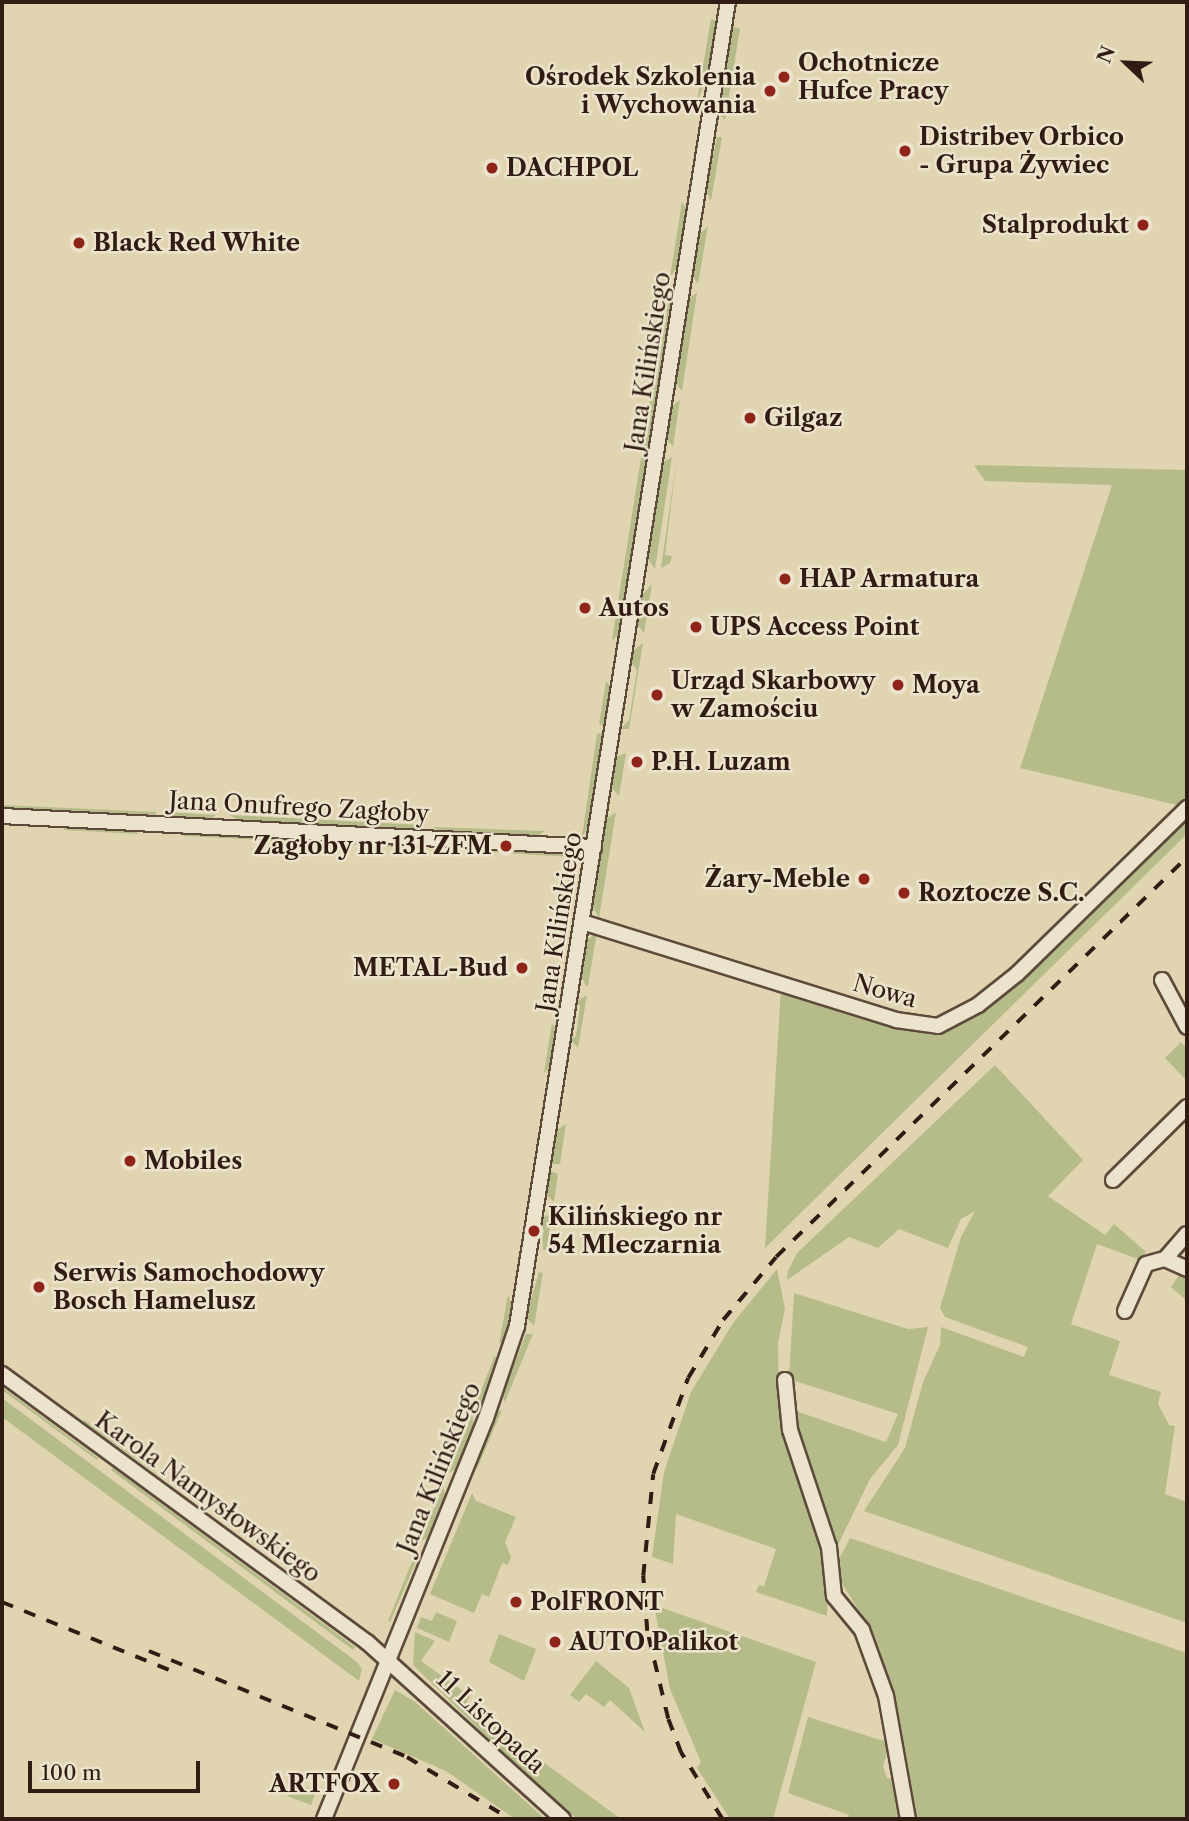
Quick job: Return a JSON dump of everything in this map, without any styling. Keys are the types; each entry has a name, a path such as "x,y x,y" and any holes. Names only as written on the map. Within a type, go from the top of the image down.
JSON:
{"street":[{"name":"Jana Kilińskiego","path":"324,1819 511,1347 582,922 728,2"},
{"name":"Nowa","path":"582,922 896,1020 938,1026 978,1005 1017,974 1187,808"},
{"name":"Jana Onufrego Zagłoby","path":"2,816 594,846"},
{"path":"1162,980 1187,1027"},
{"path":"1113,1180 1187,1107"},
{"path":"1125,1311 1140,1270 1165,1259 1187,1234"},
{"path":"1165,1259 1187,1269"},
{"name":"Karola Namysłowskiego","path":"2,1374 387,1658"},
{"path":"785,1380 790,1430 829,1547 834,1596 862,1630 886,1696 908,1819"},
{"name":"11 Listopada","path":"387,1658 564,1819"}],"green space":[{"path":"711,19 717,21 711,69 697,101"},
{"path":"732,26 740,29 725,120 718,113"},
{"path":"717,137 722,137 711,201 706,190"},
{"path":"682,202 687,210 677,268 670,277"},
{"path":"708,226 698,284 692,275 699,235"},
{"path":"697,293 682,391 675,383 689,298"},
{"path":"667,294 672,305 619,635 612,640"},
{"path":"680,400 673,447 666,438 672,406"},
{"path":"672,457 655,569 647,558 663,462"},
{"path":"677,457 665,555 672,556 670,563 661,568"},
{"path":"974,465 1187,470 1187,834 765,1248 781,988 889,1022 958,1021 1186,813 1177,805 1020,768 1112,485 985,481"},
{"path":"652,584 644,633 637,624 642,595"},
{"path":"643,643 629,729 620,729 629,720 637,670 631,662 633,651"},
{"path":"606,681 611,687 605,727 599,724"},
{"path":"603,733 589,826 582,837 597,734"},
{"path":"626,753 619,796 611,787 616,757"},
{"path":"2,805 157,812 153,817 2,810"},
{"path":"165,812 216,815 210,819 171,817"},
{"path":"616,812 599,918 592,906 606,819"},
{"path":"230,815 423,825 419,829 238,820"},
{"path":"66,826 131,828 139,834 63,830"},
{"path":"433,827 545,831 535,837 439,831"},
{"path":"187,832 387,841 393,847 184,836"},
{"path":"473,845 575,850 559,950 571,857 473,851"},
{"path":"597,932 586,986 581,976 587,940"},
{"path":"587,995 578,1048 571,1040 576,1036 580,1006 577,1001"},
{"path":"552,1023 556,1031 551,1066 544,1073"},
{"path":"1181,1042 1187,1049 1187,1081 1165,1058"},
{"path":"995,1065 1083,1160 1048,1196 1105,1235 1114,1224 1146,1252 1138,1259 1097,1244 1071,1324 1120,1341 1109,1375 1161,1392 1158,1404 1169,1425 1175,1426 1165,1494 1187,1502 1187,1623 864,1511 905,1448 923,1382 940,1345 941,1327 1024,1357 1028,1347 945,1317 940,1308 961,1237 975,1211 961,1219 948,1248 899,1229 878,1248 849,1237 787,1280 788,1271 797,1253"},
{"path":"566,1124 560,1164 551,1164 557,1130"},
{"path":"550,1171 558,1174 554,1202 546,1194"},
{"path":"553,1212 546,1250 543,1250 542,1218"},
{"path":"777,1269 785,1309 778,1343 779,1404 800,1489 829,1567 827,1616 756,1592 759,1585 764,1586 776,1549 676,1514 673,1564 652,1557 664,1472 691,1392 733,1323"},
{"path":"539,1272 543,1273 534,1326 526,1317"},
{"path":"1181,1272 1187,1276 1187,1301 1171,1287"},
{"path":"794,1293 908,1329 928,1327 898,1445 870,1479 836,1549 795,1440 793,1410 886,1442 898,1414 789,1379"},
{"path":"508,1295 512,1304 504,1340 499,1344"},
{"path":"526,1334 533,1334 505,1402 502,1395"},
{"path":"495,1355 497,1364 483,1402 475,1406"},
{"path":"2,1387 98,1458 97,1460 2,1390"},
{"path":"2,1398 357,1662 362,1669 359,1681 2,1417"},
{"path":"502,1410 477,1469 475,1461 495,1413"},
{"path":"472,1414 474,1424 455,1469 448,1474"},
{"path":"83,1419 180,1490 85,1423"},
{"path":"113,1468 355,1647 353,1650 111,1470"},
{"path":"443,1486 445,1494 427,1538 421,1541"},
{"path":"472,1493 476,1501 516,1517 505,1542 511,1557 508,1565 502,1563 489,1597 482,1594 474,1613 430,1594"},
{"path":"850,1538 1187,1653 1187,1819 917,1819 892,1692 875,1637 840,1580 839,1559"},
{"path":"417,1549 419,1555 390,1622 388,1621"},
{"path":"654,1605 816,1662 773,1819 730,1819 697,1768 701,1762 670,1689"},
{"path":"436,1612 457,1621 449,1642 417,1628 421,1617 432,1621"},
{"path":"415,1632 435,1641 421,1661 470,1696 465,1705 621,1819 577,1819 517,1766 413,1665"},
{"path":"499,1634 536,1649 524,1681 489,1662"},
{"path":"596,1661 629,1688 645,1732 610,1700 604,1707 586,1694 579,1702 570,1695"},
{"path":"395,1690 414,1701 545,1819 515,1819 446,1771 372,1739"},
{"path":"808,1717 890,1743 883,1766 887,1778 894,1779 905,1819 848,1819 849,1815 788,1793"},
{"path":"293,1782 316,1791 311,1805 287,1796"}],"railway":[{"path":"722,1819 681,1753 668,1719 647,1631 643,1576 653,1474 688,1378 723,1320 776,1257 1187,857"},
{"path":"2,1602 172,1671"},
{"path":"149,1651 407,1757 510,1819"}],"place":[{"name":"Ochotnicze Hufce Pracy","path":"784,77"},
{"name":"Ośrodek Szkolenia i Wychowania","path":"770,91"},
{"name":"Distribev Orbico - Grupa Żywiec","path":"905,151"},
{"name":"DACHPOL","path":"492,168"},
{"name":"Stalprodukt","path":"1143,225"},
{"name":"Black Red White","path":"79,243"},
{"name":"Gilgaz","path":"750,418"},
{"name":"HAP Armatura","path":"785,579"},
{"name":"Autos","path":"585,608"},
{"name":"UPS Access Point","path":"696,627"},
{"name":"Moya","path":"898,685"},
{"name":"Urząd Skarbowy w Zamościu","path":"657,695"},
{"name":"P.H. Luzam","path":"637,762"},
{"name":"Zagłoby nr 131 ZFM","path":"506,846"},
{"name":"Żary-Meble","path":"864,879"},
{"name":"Roztocze S.C.","path":"904,893"},
{"name":"METAL-Bud","path":"522,968"},
{"name":"Mobiles","path":"130,1161"},
{"name":"Kilińskiego nr 54 Mleczarnia","path":"534,1231"},
{"name":"Serwis Samochodowy Bosch Hamelusz","path":"39,1287"},
{"name":"PolFRONT","path":"516,1602"},
{"name":"AUTO Palikot","path":"555,1642"},
{"name":"ARTFOX","path":"394,1784"}]}
